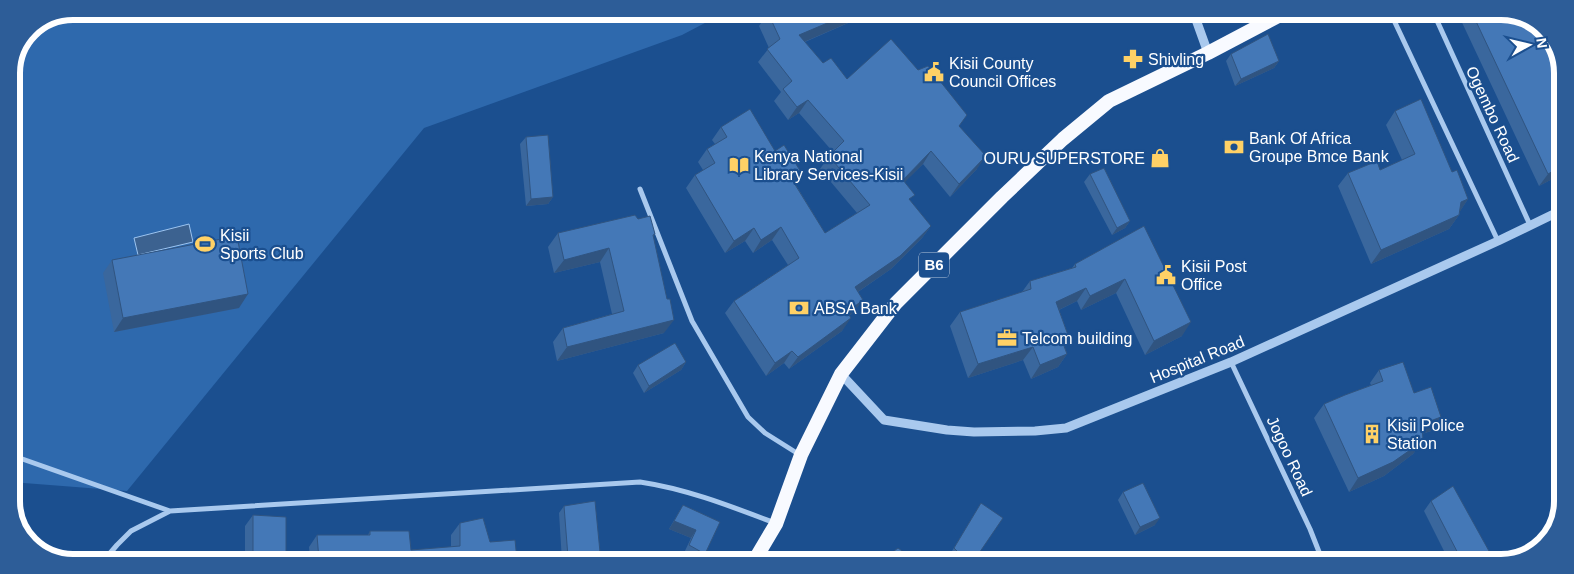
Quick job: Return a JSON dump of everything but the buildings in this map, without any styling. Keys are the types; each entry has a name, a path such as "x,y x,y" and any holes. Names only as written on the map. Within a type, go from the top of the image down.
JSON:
{"highway":[{"name":"B6","path":"758,554 776,524 801,455 841,374 896,303 1063,139 1109,101 1271,20"}],"street":[{"path":"1196,20 1208,53"},
{"path":"1394,20 1498,241"},
{"name":"Ogembo Road","path":"1437,20 1530,225"},
{"path":"640,189 692,321 748,417 765,433 801,455"},
{"name":"Hospital Road","path":"841,374 884,420 947,430 1035,431 1066,428 1231,362 1554,214"},
{"name":"Jogoo Road","path":"1231,362 1310,529 1320,554"},
{"path":"20,458 170,511 640,482 669,486 706,497 776,524"},
{"path":"109,554 131,531 170,511"}],"shaded area":[{"path":"73,20 711,20 682,35 424,128 127,491 20,483 20,73 24,53 29,44 44,29 53,24"},
{"path":"189,224 193,242 138,255 134,238"}],"place":[{"name":"Shivling","path":"1133,59"},
{"name":"Kisii County Council Offices","path":"934,72"},
{"name":"Bank Of Africa Groupe Bmce Bank","path":"1234,147"},
{"name":"OURU SUPERSTORE","path":"1160,158"},
{"name":"Kenya National Library Services-Kisii","path":"739,165"},
{"name":"Kisii Sports Club","path":"205,244"},
{"name":"Kisii Post Office","path":"1166,275"},
{"name":"ABSA Bank","path":"799,308"},
{"name":"Telcom building","path":"1007,338"},
{"name":"Kisii Police Station","path":"1372,434"}]}
